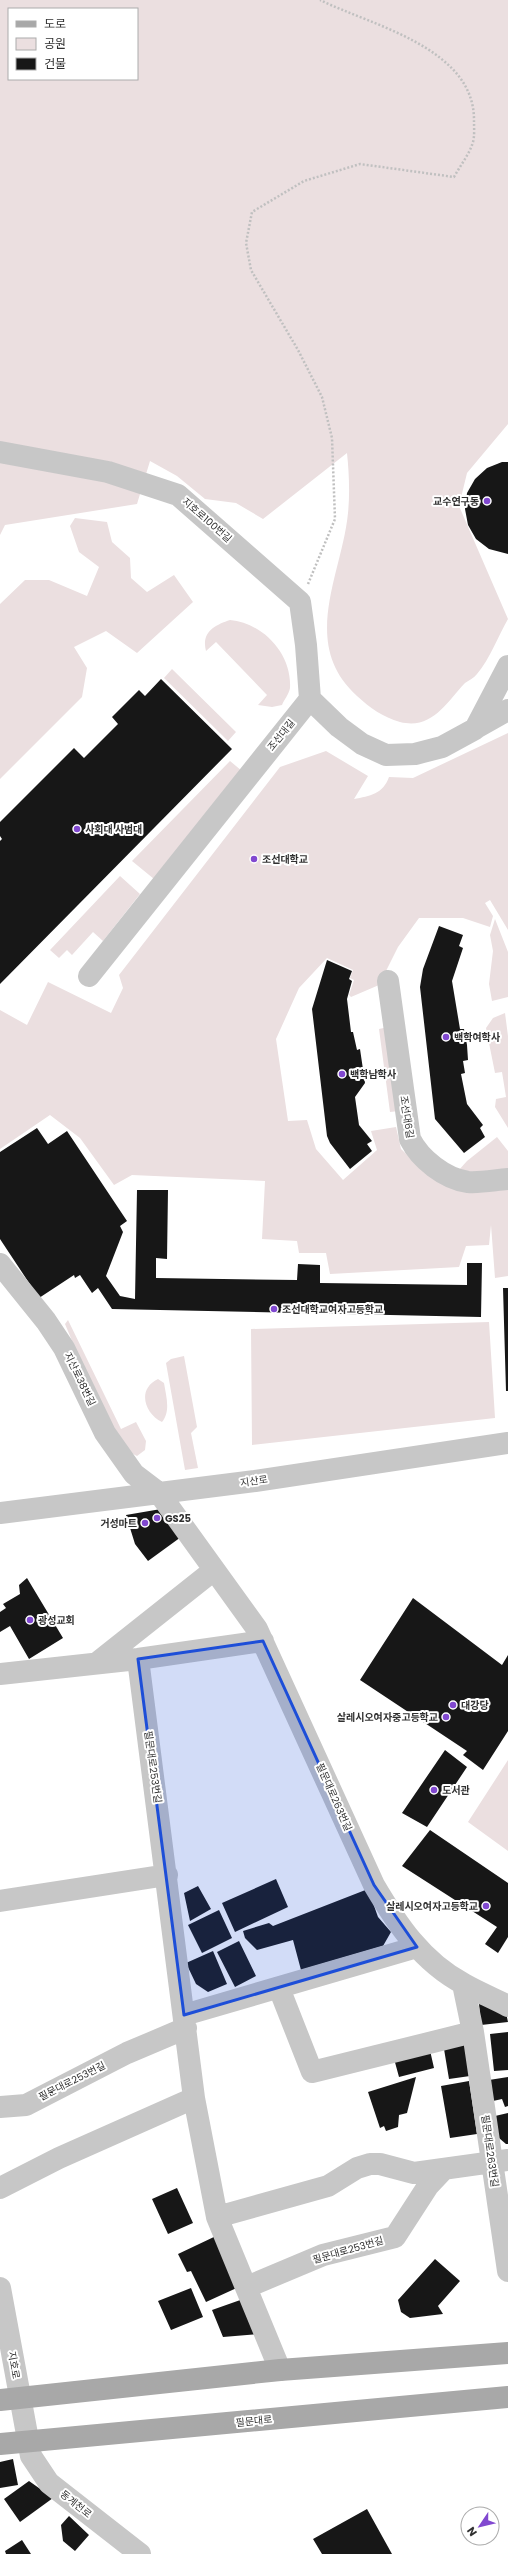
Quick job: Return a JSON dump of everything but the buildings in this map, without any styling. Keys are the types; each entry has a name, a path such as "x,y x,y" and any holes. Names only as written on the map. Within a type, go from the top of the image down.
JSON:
{"main road":[{"path":"10,2399 280,2370 508,2353"},
{"name":"필문대로","path":"0,2444 508,2397"}],"street":[{"name":"지호로100번길","path":"0,452 108,472 178,495 300,602"},
{"path":"300,602 306,645 310,699 338,727 362,744 386,755 415,754 442,747 508,710"},
{"path":"474,729 508,666"},
{"name":"조선대길","path":"89,976 310,699"},
{"name":"조선대6길","path":"388,981 410,1139 416,1151 446,1174 466,1182 508,1179"},
{"name":"지산로38번길","path":"0,1264 46,1320 64,1348 105,1433 130,1468 159,1493"},
{"name":"지산로","path":"0,1514 159,1493 508,1443"},
{"name":"필문대로263번길","path":"159,1493 257,1629 374,1885 396,1921 417,1947 438,1967 463,1984 500,2161 508,2270"},
{"path":"98,1662 214,1570"},
{"path":"0,1674 98,1662 138,1659 262,1641"},
{"name":"필문대로253번길","path":"138,1659 167,1875 194,2098 216,2216 247,2287 280,2370"},
{"path":"0,1901 167,1875"},
{"path":"185,2022 279,1988 417,1947"},
{"path":"463,1984 508,2006"},
{"path":"279,1988 312,2072 473,2032"},
{"name":"필문대로253번길","path":"0,2107 26,2105 185,2022"},
{"path":"0,2188 59,2158 194,2098"},
{"path":"216,2216 328,2186 357,2168 370,2164 380,2164 414,2173 500,2161"},
{"name":"필문대로253번길","path":"247,2287 323,2255 395,2237 428,2186 444,2169"},
{"name":"지호로","path":"0,2288 10,2399 27,2442"},
{"name":"동계천로","path":"27,2442 39,2471 49,2482 124,2550"}],"path":[{"path":"300,602 335,518 332,438 322,397 298,350 251,270 246,243 252,212 304,181 360,164 454,177 473,144 474,109 466,84 442,57 397,34 320,0"}],"highlighted area":[{"path":"263,1641 374,1885 417,1947 184,2015 138,1659"}],"green space":[{"path":"0,0 508,0 508,424 467,473 459,506 508,619 482,668 476,675 465,683 437,713 421,722 411,723 400,722 382,715 357,696 340,675 330,654 327,631 328,608 348,513 349,483 347,453 263,519 236,503 205,499 177,476 150,461 137,504 5,525 0,535"},
{"path":"75,518 107,522 112,542 130,558 131,578 147,592 174,575 193,602 137,653 106,631 74,647 87,668 82,697 0,779 0,604 25,580 49,580 87,596 99,567 79,552 70,526"},
{"path":"230,620 242,622 254,627 273,642 281,652 289,675 290,688 282,705 272,707 258,705 267,695 216,642 206,651 205,644 207,634 210,630 219,624"},
{"path":"172,669 236,732 228,741 164,678"},
{"path":"508,733 508,930 490,900 485,903 493,916 490,927 463,918 419,918 398,947 379,985 351,997 349,995 354,980 350,978 353,970 327,958 299,988 276,1039 288,1121 307,1120 316,1149 343,1180 377,1150 371,1131 396,1127 401,1149 427,1174 508,1188 508,1276 495,1278 491,1225 489,1245 466,1246 459,1267 330,1274 326,1253 299,1253 297,1241 262,1239 265,1181 132,1175 114,1185 80,1138 50,1115 0,1149 0,1010 27,1025 48,982 111,1013 123,988 119,975 280,767 326,751 368,776 354,799 380,791 389,777 413,778"},
{"path":"230,761 242,771 154,879 132,861"},
{"path":"120,876 140,894 103,941 93,932 72,955 67,950 59,958 50,950"},
{"path":"495,919 508,952 508,997 492,1001 489,984 493,951 490,935"},
{"path":"505,1013 508,1036 508,1128 495,1107 496,1099 506,1097 502,1072 495,1073 486,1028 493,1018"},
{"path":"388,1027 399,1111 390,1112 379,1029"},
{"path":"497,1137 508,1151 508,1172 474,1176 458,1171 467,1161"},
{"path":"68,1320 121,1429 136,1422 146,1441 145,1450 137,1456 131,1453 101,1410 65,1324"},
{"path":"489,1322 495,1418 252,1445 251,1329"},
{"path":"184,1356 197,1427 191,1433 198,1468 185,1470 166,1363 171,1359"},
{"path":"158,1379 164,1383 167,1403 165,1418 162,1422 151,1413 145,1401 147,1389 151,1383"},
{"path":"508,1760 508,1851 468,1822"}],"place":[{"name":"교수연구동","path":"487,501"},
{"name":"사회대 사범대","path":"77,829"},
{"name":"조선대학교","path":"254,859"},
{"name":"백학여학사","path":"446,1037"},
{"name":"백학남학사","path":"342,1074"},
{"name":"조선대학교여자고등학교","path":"274,1309"},
{"name":"GS25","path":"157,1518"},
{"name":"거성마트","path":"145,1523"},
{"name":"광성교회","path":"30,1620"},
{"name":"대강당","path":"453,1705"},
{"name":"살레시오여자중고등학교","path":"446,1717"},
{"name":"도서관","path":"434,1790"},
{"name":"살레시오여자고등학교","path":"486,1906"}]}
